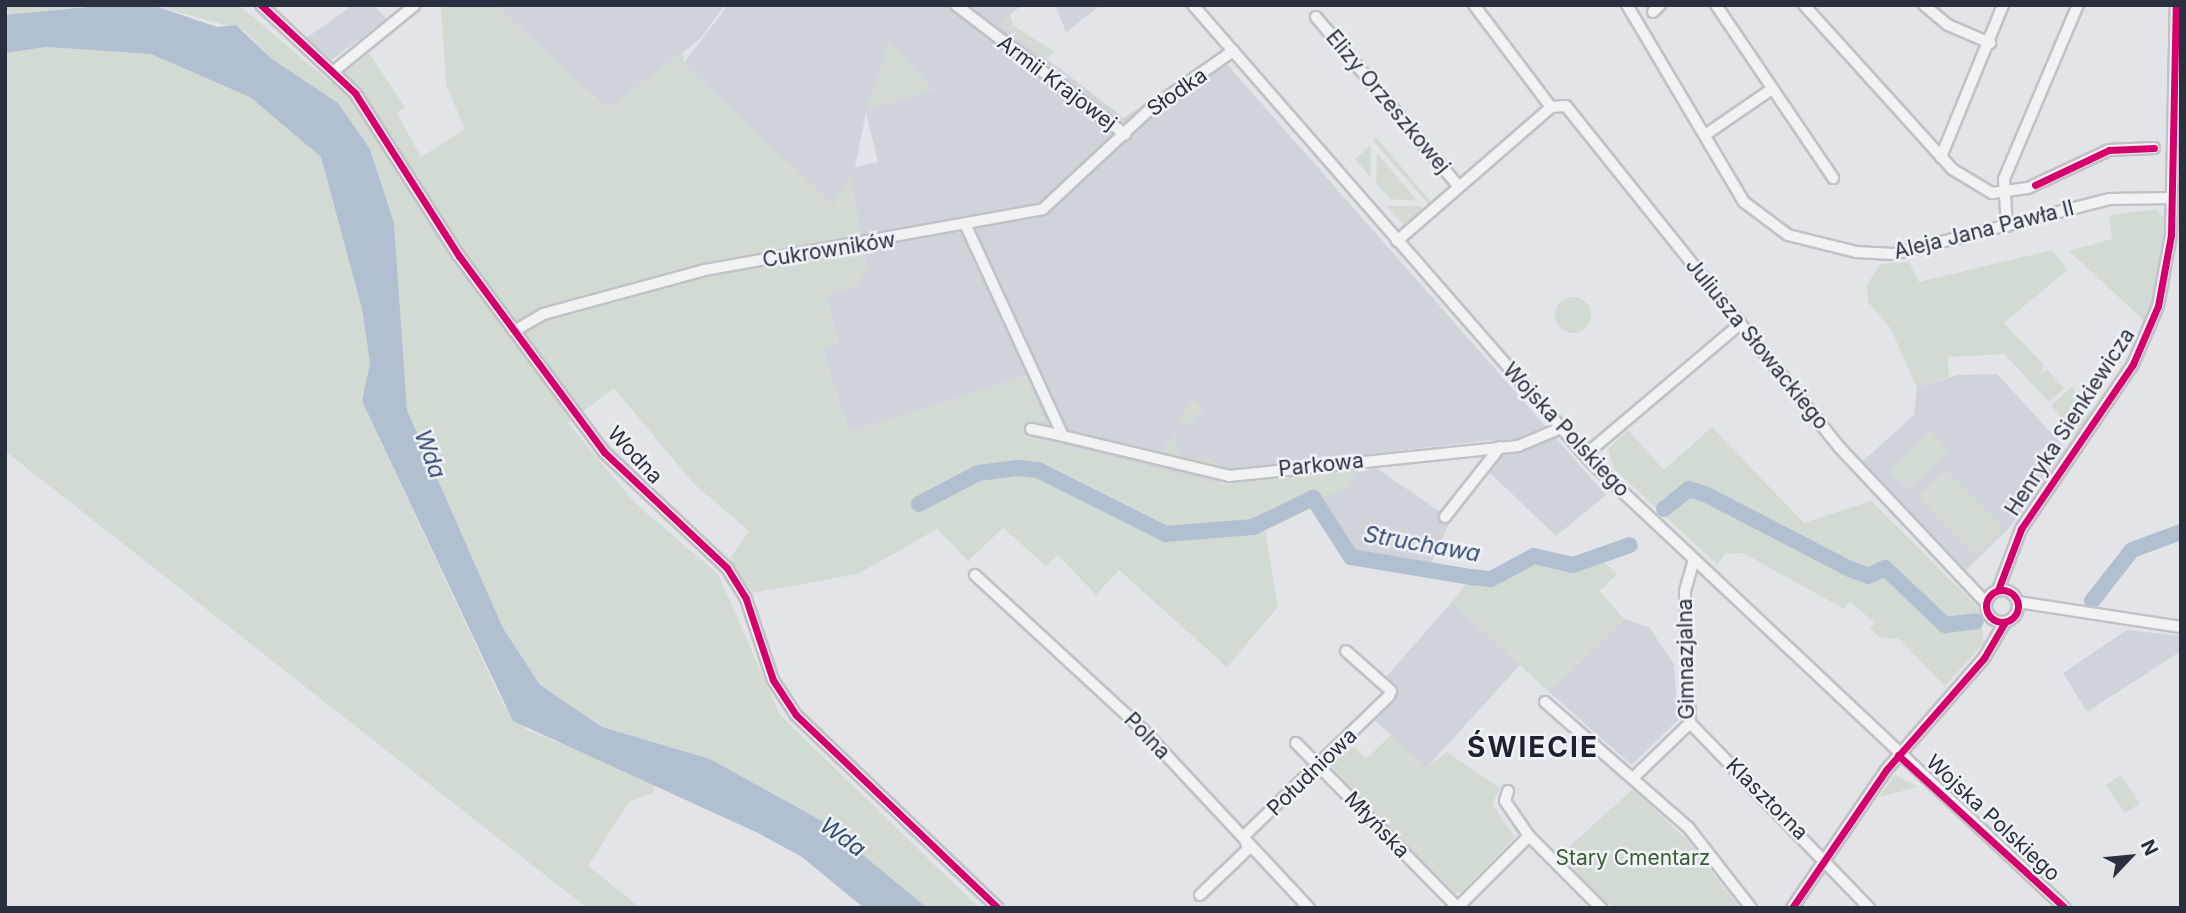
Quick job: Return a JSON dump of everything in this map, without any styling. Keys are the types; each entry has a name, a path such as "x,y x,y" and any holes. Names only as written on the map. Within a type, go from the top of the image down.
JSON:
{"street":[{"name":"Wodna","path":"261,5 334,71 361,101 439,228 614,463 727,568 746,599 773,680 811,733 998,908"},
{"path":"334,71 415,5"},
{"name":"Armii Krajowej","path":"956,5 1125,134"},
{"name":"Wojska Polskiego","path":"1193,5 1585,455 1898,755 2065,908"},
{"path":"1398,241 1551,107 1474,5"},
{"name":"Aleja Jana Pawła II","path":"1627,5 1749,208 1796,237 1886,254 2116,198 2171,198"},
{"path":"1716,5 1833,178"},
{"path":"1804,5 1941,157 1968,182 2001,192 2028,188 2109,150 2154,148"},
{"path":"1924,5 1941,21 1990,43"},
{"path":"1941,157 1990,43 2003,5"},
{"path":"2007,226 2001,192 2078,5"},
{"name":"Henryka Sienkiewicza","path":"1996,595 2021,529 2150,332 2166,277 2176,5"},
{"name":"Elizy Orzeszkowej","path":"1316,17 1459,187"},
{"name":"Słodka","path":"1125,134 1233,51"},
{"path":"1705,135 1772,89"},
{"name":"Juliusza Słowackiego","path":"1551,107 1570,110 1840,448 1968,584 1996,595"},
{"name":"Cukrowników","path":"514,331 543,314 705,270 965,226 1048,206 1125,134"},
{"path":"965,226 1063,436"},
{"path":"1585,455 1740,324"},
{"name":"Parkowa","path":"1031,429 1229,476 1538,442 1561,428"},
{"path":"1445,517 1500,447"},
{"name":"Gimnazjalna","path":"1633,778 1690,723 1685,583 1694,560"},
{"name":"Polna","path":"975,575 1129,717 1309,908"},
{"path":"1994,643 1996,595 2018,607 2181,627"},
{"path":"1792,908 1898,755 1994,643 2005,622 2018,607"},
{"path":"1993,620 2005,622"},
{"name":"Południowa","path":"1200,895 1248,849 1244,836 1391,691 1346,651"},
{"path":"1545,702 1688,827 1751,908"},
{"name":"Klasztorna","path":"1690,723 1826,858 1869,908"},
{"name":"Młyńska","path":"1296,743 1457,908"},
{"path":"1508,790 1505,801 1529,836 1601,908"},
{"path":"1457,908 1529,836"}],"shaded area":[{"path":"353,5 374,5 386,19 332,60 306,38"},
{"path":"495,5 725,5 700,39 608,109"},
{"path":"728,5 1022,5 1000,23 1124,118 1217,53 1606,495 1556,536 1490,473 1493,440 1370,454 1359,470 1212,483 1022,435 1023,425 1044,420 1027,376 849,432 822,348 838,344 826,296 856,285 867,268 850,177 834,206 683,64","holes":["866,113 878,162 855,167"]},
{"path":"1055,5 1101,5 1066,32"},
{"path":"1997,374 2066,449 2010,527 1966,570 1862,462 1914,415 1917,388 1957,375"},
{"path":"1376,468 1451,519 1431,564 1352,554 1316,495 1343,476"},
{"path":"1452,602 1520,665 1426,768 1375,720 1397,690 1385,678"},
{"path":"1624,619 1649,627 1674,664 1678,720 1632,765 1549,692"},
{"path":"2127,630 2181,636 2181,651 2087,712 2063,673"}],"green space":[{"path":"5,5 108,5 10,16"},
{"path":"152,5 239,5 331,83 369,53 405,107 397,113 421,157 465,129 446,85 441,5 495,5 608,109 683,51 684,64 833,205 850,176 867,268 856,285 826,296 838,344 822,349 849,432 1028,376 1044,421 1023,425 1023,436 1221,484 1359,470 1349,487 1264,523 1278,607 1227,667 1119,570 1096,595 1058,555 1046,566 1003,528 968,561 937,529 858,574 753,593 730,559 749,531 693,483 614,388 568,423 636,504 718,574 780,715 979,908 927,908 822,821 710,759 602,727 540,685 503,628 407,410 394,223 370,149 338,103 272,59 244,30"},
{"path":"1010,15 1013,25 1055,52 1045,60 999,24"},
{"path":"889,42 934,90 867,110"},
{"path":"46,47 151,54 184,66 250,97 321,157 362,309 370,363 362,401 504,706 527,730 656,781 653,793 629,802 588,866 641,908 587,908 5,451 5,53"},
{"path":"1376,137 1432,203 1429,205 1373,141"},
{"path":"1371,145 1371,178 1355,159"},
{"path":"1377,153 1415,201 1390,199 1376,183"},
{"path":"1386,206 1420,206 1423,211 1405,226"},
{"path":"2155,209 2171,223 2151,327 2069,251 2112,239 2109,216"},
{"path":"2052,250 2067,270 2004,323 2044,365 2040,374 2047,369 2064,389 2049,402 2004,354 1948,357 1949,377 1917,388 1891,329 1868,302 1867,285 1880,264 1909,262 1919,282"},
{"path":"1573,297 1586,302 1591,315 1586,328 1573,333 1560,328 1555,315 1560,302"},
{"path":"2072,387 2092,411 2075,435 2051,405"},
{"path":"1193,400 1204,408 1191,425 1177,424"},
{"path":"1712,427 1804,523 1871,501 1978,607 1984,643 1945,686 1899,639 1879,637 1870,629 1875,623 1850,602 1844,609 1743,553 1725,554 1717,564 1614,469 1608,449 1628,430 1664,470"},
{"path":"1930,431 1950,451 1909,491 1890,471"},
{"path":"1175,435 1180,457 1211,459 1225,471 1160,451"},
{"path":"1945,469 2004,528 1976,555 1917,497"},
{"path":"1539,561 1573,569 1604,562 1617,574 1600,591 1624,619 1549,692 1452,602 1467,583 1493,582"},
{"path":"1391,735 1426,768 1447,752 1500,788 1492,804 1515,837 1461,892 1454,894 1420,862 1329,764 1354,746 1366,759"},
{"path":"1895,775 1918,787 1879,797"},
{"path":"2121,775 2140,803 2125,813 2106,785"},
{"name":"Stary Cmentarz","path":"1633,789 1687,840 1740,908 1613,908 1559,856"}],"water":[{"path":"108,5 152,5 217,27 236,25 272,59 338,103 370,149 394,223 407,410 503,628 540,685 602,727 710,759 822,821 927,908 864,908 802,857 758,833 513,721 362,401 370,363 362,309 321,157 250,97 151,54 46,47 5,53 5,15"}],"waterway":[{"name":"Struchawa","path":"919,504 978,473 1018,468 1038,470 1166,534 1253,527 1313,498 1351,557 1491,579 1534,556 1573,565 1630,545"},
{"name":"Struchawa","path":"1664,509 1689,489 1707,495 1850,569 1868,576 1885,568 1945,625 1976,621"},
{"name":"Struchawa","path":"2092,601 2132,550 2181,532"}],"cycle path":[{"path":"261,5 355,93 459,256 604,452 727,568 746,599 773,680 796,715 998,908"},
{"path":"1998,590 2021,529 2133,364 2158,306 2171,235 2176,5"},
{"path":"2035,185 2109,150 2154,148"},
{"path":"2002,590 2014,594 2018,606 2014,618 2002,622 1990,618 1986,606 1990,594 2002,590"},
{"path":"1792,908 1886,770 1984,658 2005,622"},
{"path":"1898,755 2065,908"}],"district":[{"name":"ŚWIECIE","path":"1533,747"}],"water label":[{"name":"Wda","path":"430,454"},
{"name":"Wda","path":"843,837"}]}
